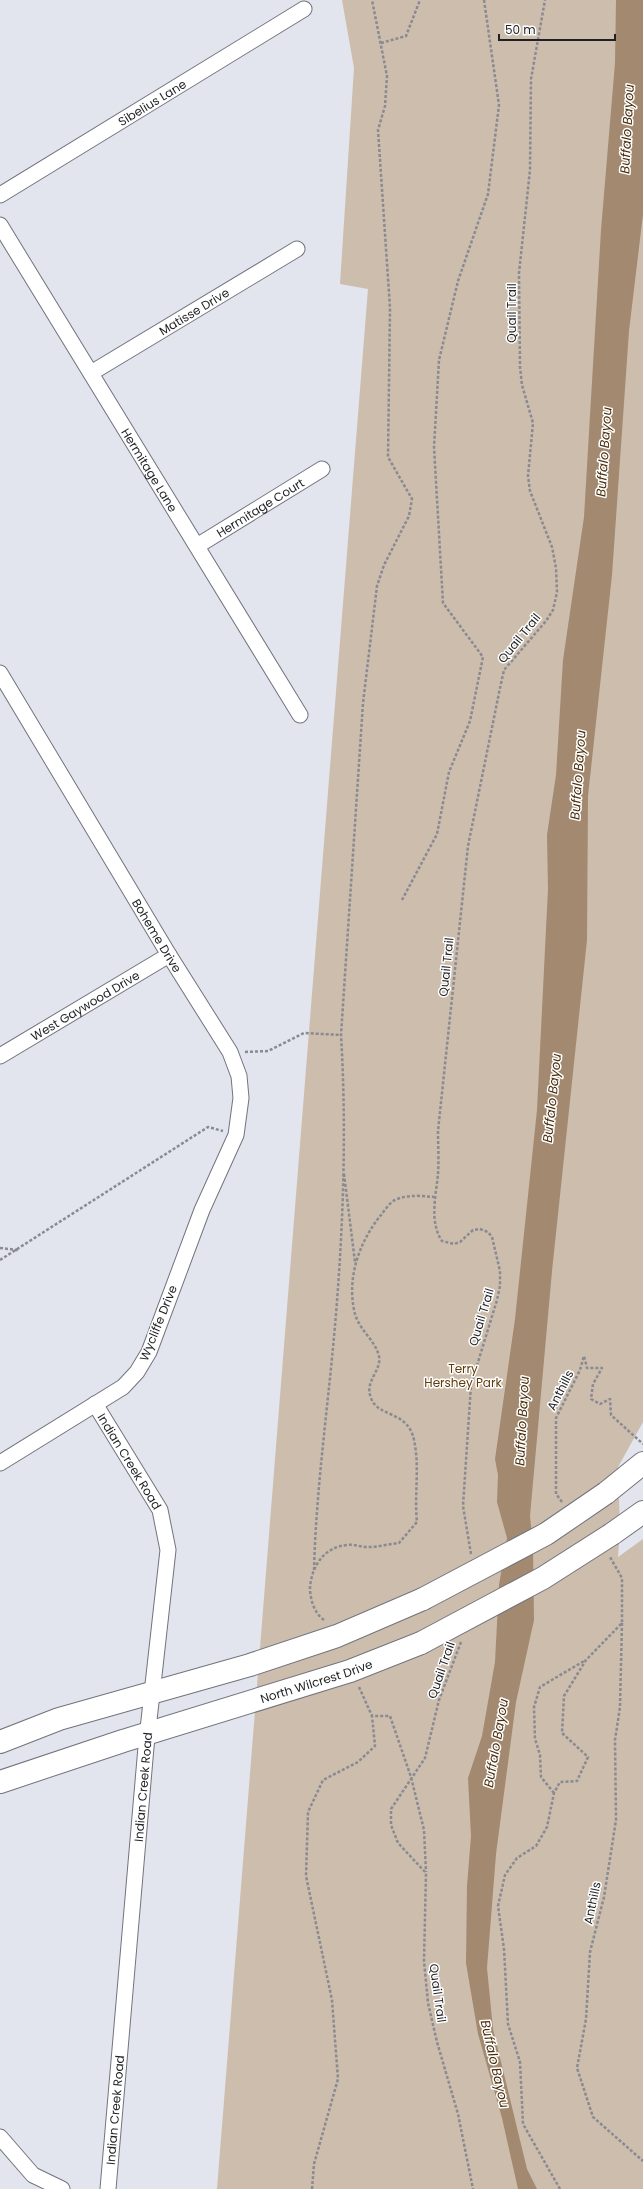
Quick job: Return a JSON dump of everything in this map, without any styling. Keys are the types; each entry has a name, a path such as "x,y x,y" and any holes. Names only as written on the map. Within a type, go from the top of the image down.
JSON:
{"main road":[{"path":"0,1742 59,1720 250,1665 337,1636 423,1599 546,1534 606,1493 643,1463"},
{"name":"North Wilcrest Drive","path":"0,1782 350,1671 421,1643 543,1578 612,1534 643,1512"}],"street":[{"name":"Sibelius Lane","path":"0,195 304,9"},
{"name":"Hermitage Lane","path":"0,225 300,715"},
{"name":"Matisse Drive","path":"91,373 297,249"},
{"name":"Hermitage Court","path":"197,546 322,469"},
{"name":"Boheme Drive","path":"0,673 169,955 230,1052 239,1076 241,1098 236,1135 202,1210"},
{"name":"West Gaywood Drive","path":"0,1056 169,955"},
{"name":"Wycliffe Drive","path":"0,1463 123,1387 137,1372 149,1352 202,1210"},
{"name":"Indian Creek Road","path":"95,1404 160,1510 168,1550 148,1734 108,2189"},
{"path":"0,2137 33,2175 62,2189"}],"path":[{"path":"337,1636 334,1627 321,1619 312,1603 310,1588 314,1570 334,1335 344,1167 344,1090 341,1035 363,703 377,586 384,565 409,516 412,500 388,457 390,308 378,130 385,106 387,76 372,0"},
{"path":"381,43 406,36 420,0"},
{"path":"402,900 437,834 449,772 470,721 483,657 443,603 434,447 439,360 458,280 488,194 499,105 484,0"},
{"name":"Quail Trail","path":"471,1556 463,1506 470,1385 497,1300 500,1286 500,1271 492,1238 488,1232 480,1229 473,1230 460,1242 454,1244 442,1241 436,1227 434,1197 438,1174 438,1131 468,846 500,688 504,670 546,621 552,610 557,592 556,568 552,547 530,491 528,476 533,423 522,385 520,367 519,274 530,170 531,79 545,0"},
{"path":"230,1052 268,1051 304,1033 341,1035"},
{"path":"0,1260 18,1250 208,1127 236,1135"},
{"path":"314,1570 320,1558 331,1549 347,1545 368,1547 399,1543 417,1522 415,1502 417,1465 414,1439 404,1420 378,1408 371,1398 369,1382 378,1367 379,1356 374,1344 361,1329 355,1314 352,1294 355,1263 344,1167"},
{"path":"355,1263 373,1225 394,1200 412,1196 434,1197"},
{"path":"0,1248 18,1250"},
{"name":"Anthills","path":"563,1503 556,1494 556,1418 580,1370 584,1356 587,1368 602,1368 593,1384 591,1399 600,1404 610,1399 612,1415 643,1444"},
{"path":"604,1558 610,1556 612,1534"},
{"name":"Anthills","path":"610,1556 622,1578 620,1707 615,1740 616,1820 604,1897 590,1952 586,2019 577,2068 593,2117 643,2161"},
{"path":"560,2189 523,2124 520,2062 508,2024 504,1948 498,1906 504,1875 517,1858 536,1846 547,1827 554,1794 560,1782 577,1781 588,1757 562,1733 564,1696 586,1660 622,1623"},
{"name":"Quail Trail","path":"462,1638 439,1700 430,1744 425,1758 391,1809 391,1825 398,1843 426,1873 424,1961 428,2003 436,2042 458,2114 473,2189"},
{"path":"554,1794 541,1777 540,1755 535,1739 534,1707 540,1687 586,1660"},
{"path":"312,2189 314,2164 338,2079 332,2000 306,1876 308,1812 323,1780 358,1762 375,1746 372,1716 350,1671"},
{"path":"372,1716 390,1716 411,1777 424,1830 426,1873"}],"green space":[{"name":"Terry Hershey Park","path":"342,0 643,0 643,1422 618,1467 620,1529 618,1557 643,1539 643,2189 217,2189 368,289 340,284 354,68"}],"water":[{"name":"Buffalo Bayou","path":"616,0 643,0 643,214 629,331 612,575 588,796 587,940 552,1271 530,1516 533,1547 534,1620 516,1702 496,1854 487,1968 493,2029 527,2169 537,2189 518,2189 502,2118 478,2034 466,1963 467,1886 471,1836 468,1778 482,1736 495,1662 499,1585 507,1538 497,1502 498,1475 495,1459 515,1319 537,1110 548,889 547,835 556,775 563,660 584,517 601,230 615,63"}]}
